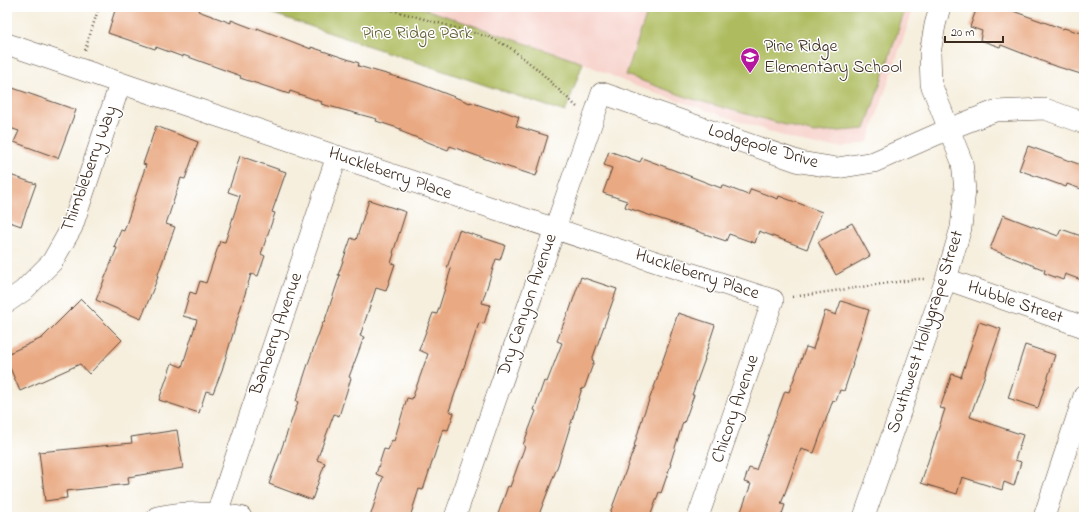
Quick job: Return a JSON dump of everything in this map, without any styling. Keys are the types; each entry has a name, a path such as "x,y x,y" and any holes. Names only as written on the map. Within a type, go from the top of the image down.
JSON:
{"street":[{"name":"Southwest Hollygrape Street","path":"864,517 946,279 961,228 965,190 962,162 931,84 930,53 935,24 940,7"},
{"name":"Huckleberry Place","path":"7,44 120,84 554,229 774,300"},
{"name":"Thimbleberry Way","path":"7,302 23,291 52,262 72,227 120,84"},
{"name":"Dry Canyon Avenue","path":"455,517 602,94"},
{"name":"Lodgepole Drive","path":"602,94 800,162 837,168 874,162 949,129 995,111 1045,109 1084,123"},
{"name":"Banberry Avenue","path":"217,513 337,156"},
{"name":"Hubble Street","path":"946,279 1084,327"},
{"name":"Chicory Avenue","path":"698,517 774,300"},
{"path":"1044,517 1084,396"},
{"path":"156,517 179,513 217,513 241,517"}],"path":[{"path":"79,69 99,7"},
{"path":"381,7 488,37 509,47 536,68 592,122"},
{"path":"774,300 917,279 946,279"}],"shaded area":[{"name":"Pine Ridge Elementary School","path":"419,7 914,7 868,142 843,147 820,146 795,140 635,86 583,63"}],"green space":[{"name":"Pine Ridge Park","path":"253,7 419,7 583,63 565,112"},
{"name":"Pine Ridge Elementary School","path":"649,7 906,7 865,129 814,133 689,98 626,75"}],"building":[{"path":"116,7 200,7 198,11 231,23 231,20 257,30 257,28 311,49 311,47 359,63 358,66 418,83 470,103 497,111 497,109 519,117 516,126 548,136 536,176 450,146 448,150 400,131 401,129 376,121 377,119 321,104 322,102 290,91 289,94 240,78 241,76 183,55 183,57 156,47 155,49 108,33"},
{"path":"977,7 1015,7 1013,11 1063,29 1064,28 1084,34 1084,75 1052,65 1001,45 1000,47 980,40 982,31 970,27"},
{"path":"7,86 76,110 58,158 14,142 19,131 7,127"},
{"path":"156,126 198,142 185,179 181,178 166,224 175,227 158,277 141,319 96,300 117,248 114,247 121,230 124,231 146,165 143,164"},
{"path":"1028,146 1084,166 1084,190 1067,184 1066,187 1019,170"},
{"path":"609,151 640,162 642,158 721,188 722,185 748,195 751,189 778,199 779,196 822,212 807,249 759,231 755,243 729,234 726,241 625,207 627,201 603,193 612,168 604,165"},
{"path":"240,156 286,172 272,212 275,213 261,254 265,256 258,276 251,274 222,370 213,393 206,391 199,413 159,400 172,363 182,367 197,320 183,316 190,292 196,294 200,281 206,283 220,241 225,242 240,196 228,192"},
{"path":"7,174 36,184 21,226 7,221"},
{"path":"369,200 406,212 393,253 391,263 395,264 386,291 376,288 360,336 364,337 349,377 351,378 339,416 334,414 317,460 325,463 312,500 269,484 298,402 296,401 323,322 324,323 351,238 356,240"},
{"path":"1003,215 1058,236 1061,229 1084,237 1084,245 1080,257 1084,259 1084,281 1065,274 1063,280 1044,273 1045,270 990,249"},
{"path":"852,223 870,256 836,275 818,242"},
{"path":"459,230 505,245 500,260 496,259 482,303 490,305 484,324 479,323 449,411 454,413 448,430 443,429 423,490 419,489 410,517 370,517 383,477 376,474 384,449 388,450 392,440 394,441 407,398 412,399 428,354 419,350 433,313 437,314 451,269 447,268"},
{"path":"581,277 617,289 592,360 594,361 584,389 582,388 558,465 538,517 497,517 525,446 523,445 536,411 534,410 544,381 547,382 562,343 557,341"},
{"path":"81,299 122,340 89,374 80,364 20,391 7,361 7,354 42,338"},
{"path":"841,301 869,310 844,391 840,390 836,401 833,400 814,453 801,449 781,504 785,505 781,517 739,517 751,484 744,482 749,468 756,470 785,391 789,392 806,347 813,349 825,311 836,315"},
{"path":"678,313 715,325 692,395 694,395 684,423 683,422 671,464 661,493 659,492 650,517 621,517 610,513 635,446 643,416 659,374"},
{"path":"979,322 1001,329 970,417 1023,435 1015,460 1021,462 1014,486 1004,482 1002,490 962,477 957,494 921,483 945,409 940,408 952,374 961,377"},
{"path":"1025,345 1055,355 1038,408 1008,398"},
{"path":"177,430 183,468 128,477 129,484 66,491 67,498 45,501 39,452 132,443 131,437"}],"place":[{"name":"Pine Ridge Elementary School","path":"750,74"}]}
